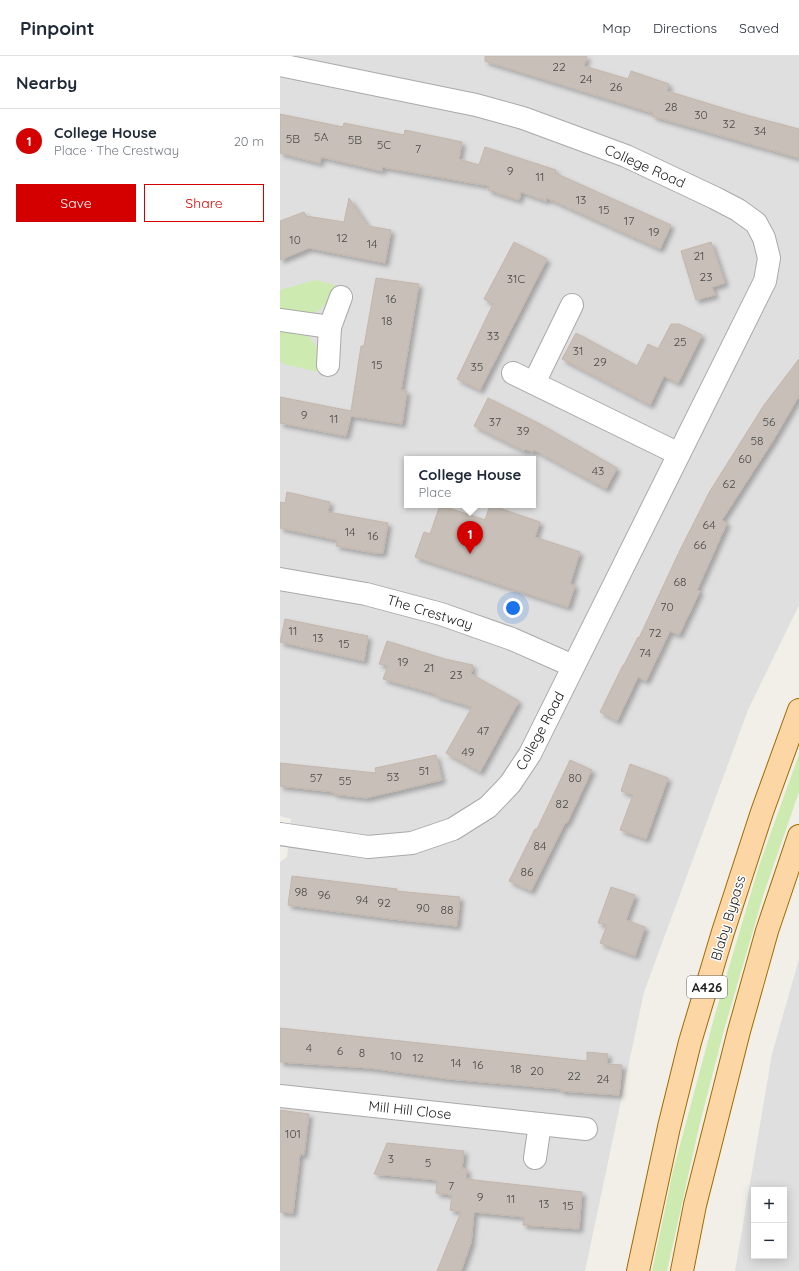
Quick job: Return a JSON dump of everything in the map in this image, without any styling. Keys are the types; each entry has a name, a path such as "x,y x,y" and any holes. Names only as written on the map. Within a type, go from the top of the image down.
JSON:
{"main road":[{"name":"Blaby Bypass","path":"638,1271 669,1127 690,1042 723,932 762,812 799,710"},
{"name":"A426","path":"682,1271 695,1205 739,1031 767,931 799,836"}],"street":[{"name":"College Road","path":"280,65 476,105 523,118 626,156 738,210 756,223 764,238 769,258 765,281 530,754 510,784 488,807 453,829 412,843 368,847 280,834"},
{"path":"328,365 330,327 341,296"},
{"path":"534,384 572,305"},
{"path":"280,320 330,327"},
{"path":"513,373 679,454"},
{"name":"The Crestway","path":"280,579 366,594 441,614 512,639 574,666"},
{"name":"Mill Hill Close","path":"280,1096 586,1129"},
{"path":"535,1158 540,1124"}],"shaded area":[{"path":"280,56 799,56 799,605 748,710 644,992 585,1271 280,1271 280,862 287,857 291,819 280,816"},
{"path":"799,959 799,1271 735,1271 772,1054"}],"green space":[{"path":"315,280 335,285 332,299 318,311 310,315 280,309 280,290"},
{"path":"280,325 295,327 309,337 317,347 321,358 318,372 284,364 280,361"},
{"path":"799,754 799,792 764,893 724,1030 699,1127 667,1271 652,1271 673,1171 716,1011 759,866"}],"building":[{"path":"485,56 587,56 584,66 628,79 631,71 669,84 667,91 746,115 799,129 799,158 652,116 653,113 485,61"},
{"path":"280,114 343,127 344,123 404,135 405,130 462,142 459,159 479,165 485,147 556,170 555,173 671,225 660,249 547,198 546,201 521,192 519,200 488,190 489,186 382,167 382,171 321,157 320,163 280,153"},
{"path":"349,198 368,226 391,230 385,263 309,248 280,260 280,221 304,212 306,216 344,222"},
{"path":"514,242 547,259 480,390 457,379 493,304 484,299"},
{"path":"711,242 725,283 712,287 715,295 696,300 681,251"},
{"path":"376,278 419,284 401,390 407,391 402,424 351,416 346,436 280,423 280,397 351,411 361,346 364,346"},
{"path":"671,324 679,324 702,335 678,383 664,376 650,405 562,359 576,333 637,366 648,344 658,349"},
{"path":"799,359 799,396 774,439 722,520 727,523 697,590 700,591 679,635 670,631 646,681 638,677 617,721 600,712 623,665 638,637 639,638 680,550 710,491 764,405"},
{"path":"488,398 540,424 617,468 606,489 534,450 533,452 526,449 524,451 474,426"},
{"path":"287,492 330,502 328,512 388,523 383,553 336,546 337,540 280,528 280,502 285,503"},
{"path":"439,508 449,508 485,520 489,508 499,508 540,522 535,537 580,552 570,584 575,585 568,607 415,557 424,532 430,534"},
{"path":"285,619 368,636 364,661 280,642"},
{"path":"387,641 445,659 473,665 471,674 519,701 480,772 446,753 472,707 436,696 436,694 383,679 388,666 379,664"},
{"path":"436,755 442,780 366,798 334,794 334,792 280,786 280,763 376,773 375,768"},
{"path":"570,760 592,770 567,823 565,823 531,891 509,881 535,829 537,829"},
{"path":"630,764 668,778 646,839 620,830 633,795 621,791"},
{"path":"292,876 397,889 396,891 460,897 457,926 288,905"},
{"path":"611,887 635,895 626,920 645,927 635,956 600,943 607,925 598,923"},
{"path":"280,1028 587,1061 587,1052 608,1054 607,1064 622,1065 619,1095 561,1091 561,1089 449,1079 370,1068 280,1062"},
{"path":"280,1110 309,1114 304,1155 300,1154 293,1213 280,1212"},
{"path":"387,1143 464,1151 462,1168 467,1169 466,1179 582,1192 579,1229 523,1225 524,1217 474,1212 471,1243 461,1271 437,1271 461,1212 450,1210 452,1195 436,1193 437,1180 374,1174"}],"place":[{"name":"College House","path":"470,554"}]}
